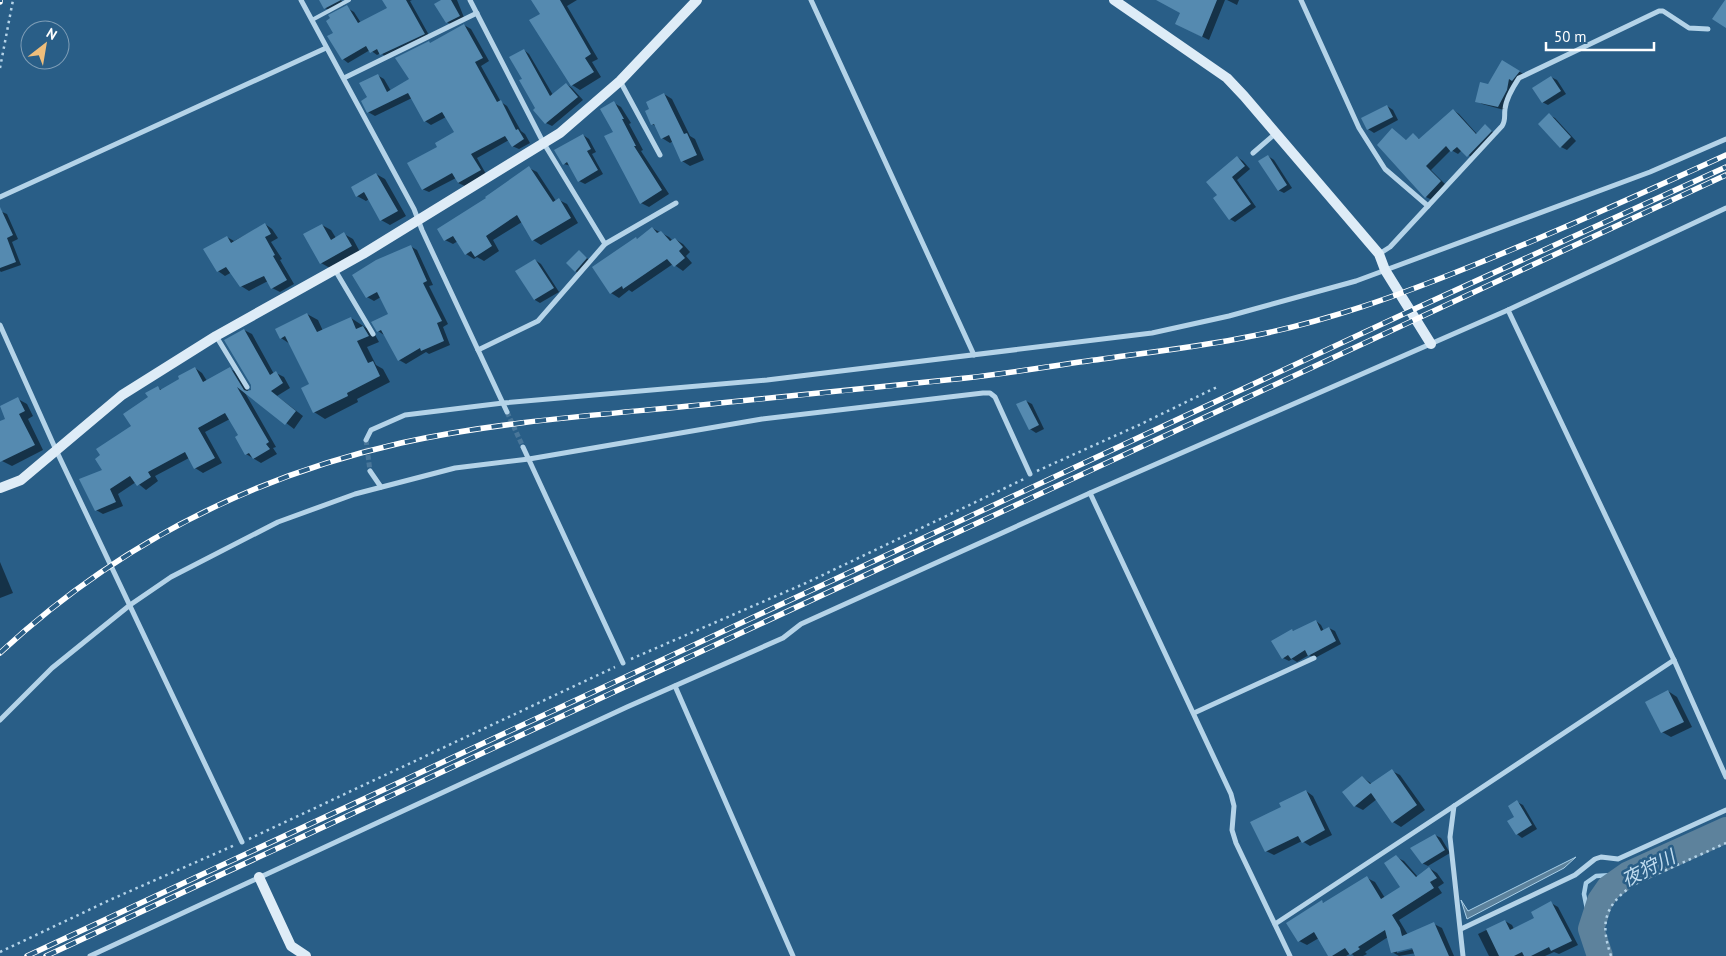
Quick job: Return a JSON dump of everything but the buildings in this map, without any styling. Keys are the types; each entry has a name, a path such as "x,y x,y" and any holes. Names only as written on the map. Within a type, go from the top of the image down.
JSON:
{"street":[{"path":"301,0 419,220 507,412"},
{"path":"470,0 544,142 605,244"},
{"path":"0,488 21,480 122,395 216,336 335,270 560,133 620,80 697,0"},
{"path":"811,0 974,355"},
{"path":"1114,0 1227,78 1276,132 1378,254 1385,270 1431,344"},
{"path":"1301,0 1359,128 1385,169 1428,206"},
{"path":"1378,254 1390,247 1502,126 1505,121 1507,99 1519,78 1658,11 1663,11 1689,28 1708,29"},
{"path":"344,78 477,13"},
{"path":"0,197 326,48"},
{"path":"620,80 660,155"},
{"path":"1254,153 1276,132"},
{"path":"366,440 370,430 405,415 503,403 767,380 1152,333 1229,316 1356,281 1650,172 1726,139"},
{"path":"478,350 538,321 605,244 676,203"},
{"path":"90,956 783,638 801,624 1090,493 1508,310 1726,208"},
{"path":"335,270 373,334"},
{"path":"1508,310 1674,660 1726,777"},
{"path":"0,326 56,450 242,842"},
{"path":"216,336 247,387"},
{"path":"0,720 52,668 130,605 171,577 278,522 355,494 455,468 529,459 762,419 990,393 994,397 1030,474"},
{"path":"523,447 623,663"},
{"path":"370,471 381,487"},
{"path":"1090,493 1231,794 1234,806 1232,830 1236,843 1290,956"},
{"path":"1194,713 1314,658"},
{"path":"1275,924 1674,660"},
{"path":"675,686 793,956"},
{"path":"1454,806 1450,837 1463,956"},
{"path":"1461,929 1575,875 1595,859 1601,857 1618,859 1726,810"},
{"path":"259,877 291,946 306,956"}],"lane":[{"path":"312,20 349,0"}],"path":[{"path":"0,68 13,0"},
{"path":"0,952 112,899 242,842 623,663 806,582 1024,479 1030,474 1140,425 1217,387"},
{"path":"1611,956 1605,938 1605,921 1611,905 1622,893 1633,886 1726,843"}],"water":[{"path":"1576,857 1564,868 1467,919 1461,900 1468,911"}],"waterway":[{"name":"夜狩川","path":"1600,956 1591,929 1600,901 1609,888 1629,874 1726,830"},
{"path":"1591,929 1584,894 1586,883 1596,876 1629,874"}],"tunnel":[{"path":"507,412 523,447"},
{"path":"366,440 370,471"}],"railway":[{"path":"0,653 44,615 90,580 137,549 187,521 238,496 291,475 345,457 440,435 520,423 983,376 1193,347 1276,331 1362,307 1446,276 1632,198 1726,155"},
{"path":"27,956 1410,311 1726,167"},
{"path":"46,956 1726,175"}]}
